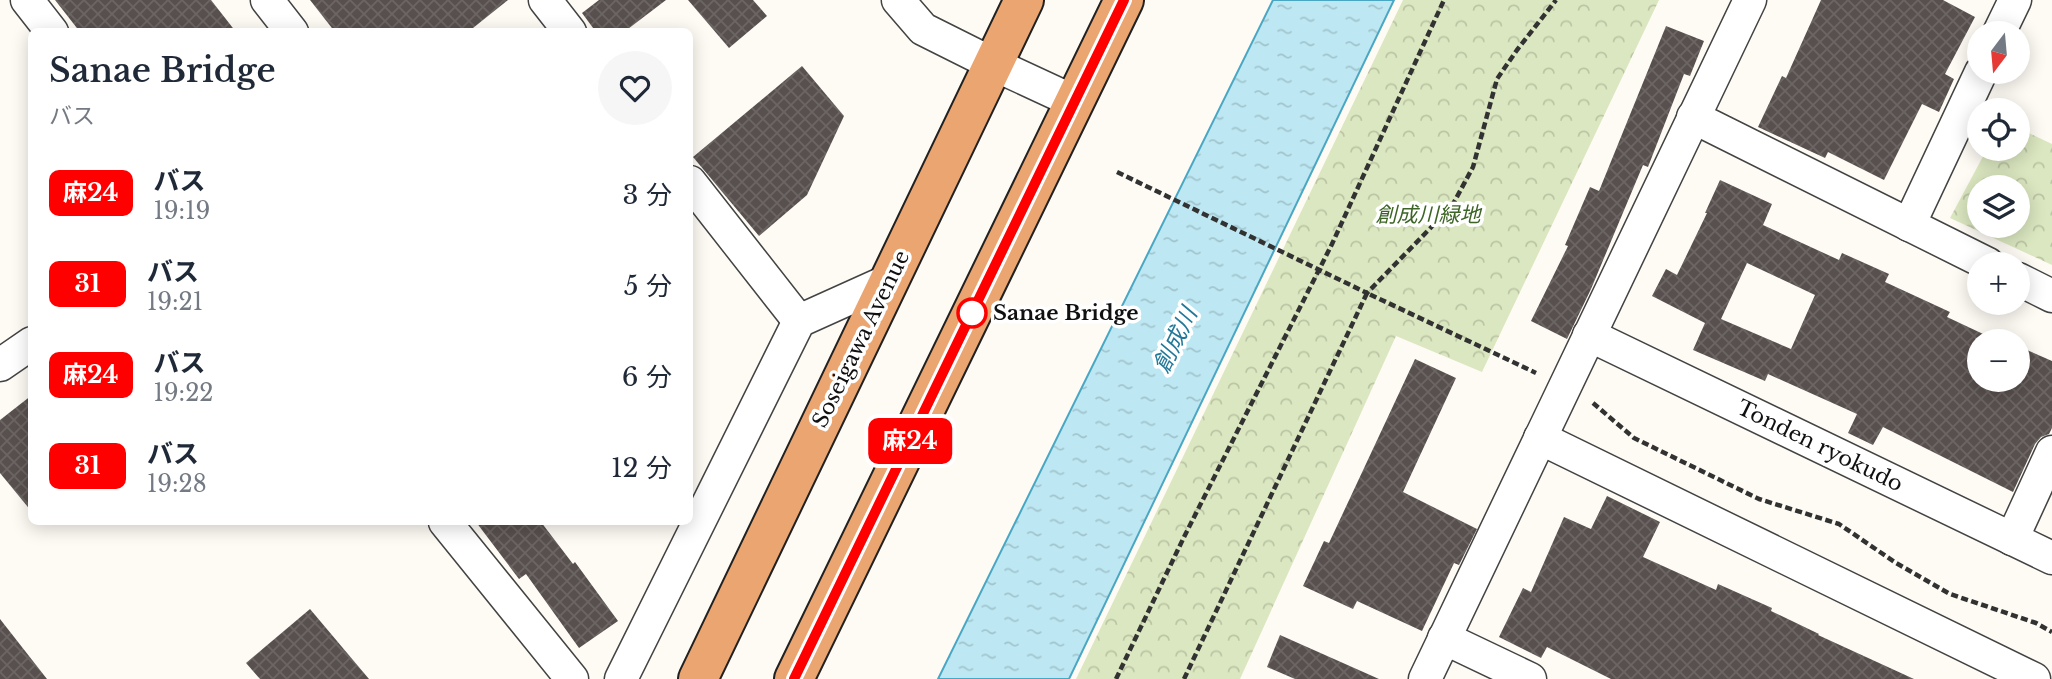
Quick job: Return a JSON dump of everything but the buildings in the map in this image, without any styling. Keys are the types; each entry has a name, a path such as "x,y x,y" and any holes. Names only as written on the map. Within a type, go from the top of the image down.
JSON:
{"highway":[{"name":"Soseigawa Avenue","path":"698,679 1024,0"},
{"path":"794,679 1124,0"}],"street":[{"path":"27,0 49,28"},
{"path":"267,0 289,28"},
{"path":"545,0 567,28"},
{"path":"898,0 923,29 1075,102"},
{"path":"1424,679 1750,0"},
{"path":"2005,21 2015,0"},
{"path":"1909,225 1975,84"},
{"path":"1693,117 1967,254"},
{"path":"693,186 799,321"},
{"path":"621,679 799,321 890,279"},
{"path":"2030,285 2052,296"},
{"name":"Tonden ryokudo","path":"1589,335 2052,558"},
{"path":"0,365 28,346"},
{"path":"1540,438 2035,679"},
{"path":"2012,538 2052,452"},
{"path":"447,525 572,679"},
{"path":"1444,638 1530,679"}],"path":[{"path":"1116,679 1317,269 1444,0"},
{"path":"1184,679 1367,293 1452,206 1473,167 1497,79 1556,0"},
{"path":"1117,172 1543,376"},
{"path":"1583,395 1634,438 1759,499 1839,524 1896,563 1950,594 2036,623 2052,632"}],"green space":[{"name":"創成川緑地","path":"1403,0 1659,0 1482,372 1396,336 1240,679 1076,679"},
{"path":"2030,134 2052,144 2052,265 2030,255 2030,252 2024,252 1993,238 2030,238 2030,175 1973,175 1981,161 2030,161"},
{"path":"1967,186 1967,226 1950,218"}],"water":[{"name":"創成川","path":"1273,0 1394,0 1069,679 938,679"}],"bus line":[{"name":"麻24","path":"794,679 1124,0"}],"place":[{"name":"Sanae Bridge","path":"972,313"}]}
